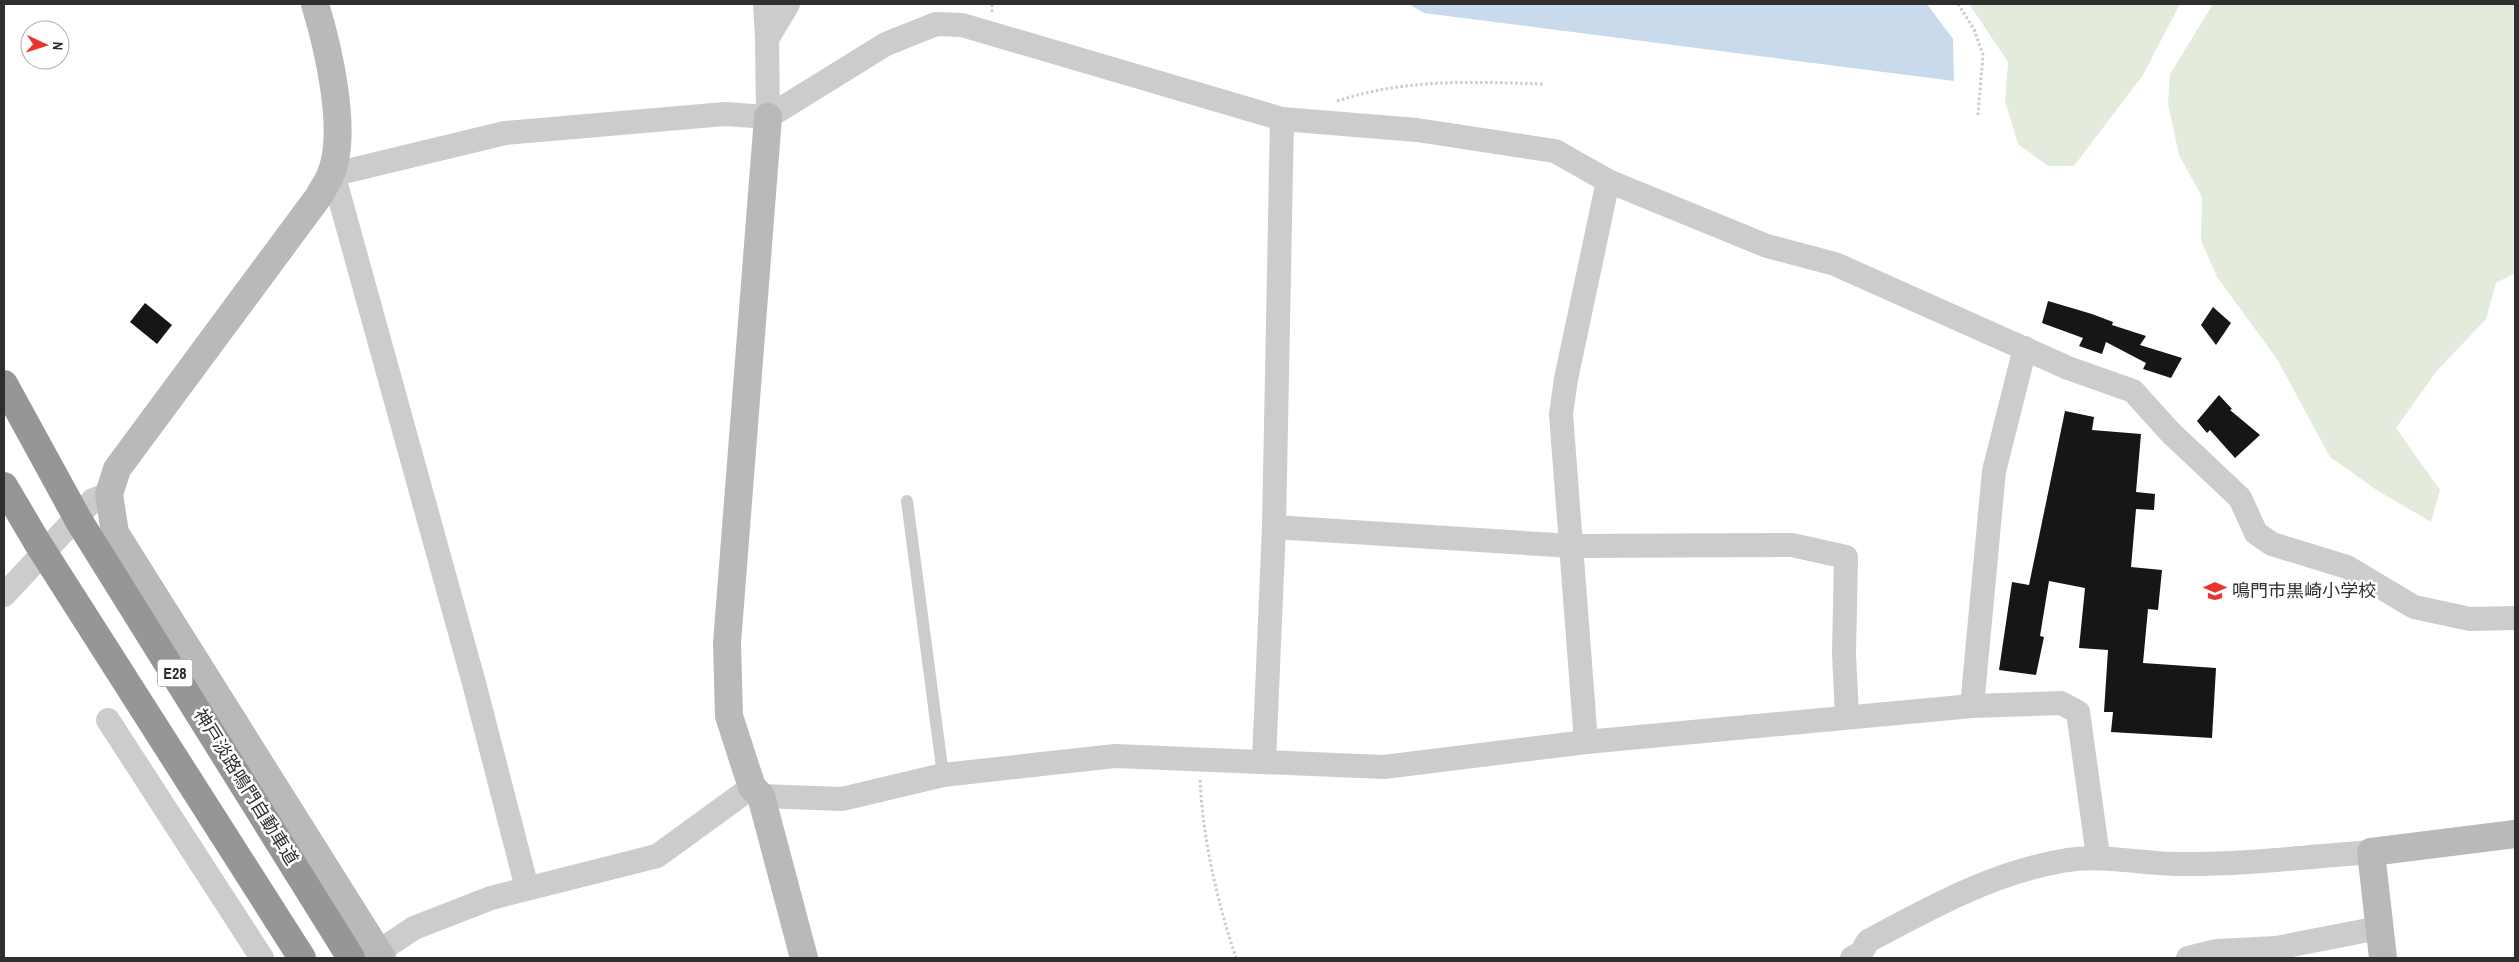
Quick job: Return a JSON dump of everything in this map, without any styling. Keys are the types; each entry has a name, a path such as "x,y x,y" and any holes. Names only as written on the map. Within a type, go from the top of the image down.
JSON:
{"highway":[{"name":"神戸淡路鳴門自動車道","path":"4,384 79,521 351,958"},
{"name":"E28","path":"4,486 37,542 302,958"}],"street":[{"path":"315,4 324,35 337,106 336,151 331,175 319,196 117,469 109,494 115,533 375,956 414,928 492,898 657,856 757,792 842,799 943,775 1115,756 1384,767 1586,742 1847,716 1972,706 2061,703 2078,712 2098,856"},
{"path":"765,4 768,117 727,643 728,716 757,792 804,958"},
{"path":"767,39 788,4"},
{"path":"331,175 505,133 724,114 768,117 886,44 936,24 962,25 1282,119 1417,130 1555,151 1608,181 1767,246 1835,264 2068,368 2133,391 2170,432 2240,498 2256,533 2272,544 2347,567 2414,606 2470,619 2515,618"},
{"path":"1264,761 1274,527 1282,119"},
{"path":"331,175 337,188 474,683 526,888"},
{"path":"1586,742 1561,414 1566,378 1608,181"},
{"path":"1972,706 1994,471 2025,348"},
{"path":"4,595 93,500 109,494"},
{"path":"1274,527 1572,546 1792,545 1846,556 1844,654 1847,716"},
{"path":"108,720 262,958"},
{"path":"1852,958 1861,953 1868,942 1982,883 2061,861 2098,856 2173,864 2228,864 2371,852 2515,834"},
{"path":"2371,852 2383,958"},
{"path":"2188,958 2217,950 2276,948 2379,928"}],"lane":[{"path":"907,501 943,775"}],"path":[{"path":"1958,4 1974,29 1982,55 1978,115"},
{"path":"1329,103 1367,91 1413,83 1462,81 1544,84"},
{"path":"1200,759 1202,810 1222,916 1236,958"}],"green space":[{"path":"1969,4 2180,4 2143,75 2074,166 2048,166 2018,144 2005,101 2008,62"},
{"path":"2213,4 2515,4 2515,273 2496,283 2486,319 2436,372 2396,428 2440,490 2431,522 2378,491 2330,457 2277,359 2217,277 2201,240 2202,197 2179,155 2168,104 2170,74"}],"water":[{"path":"1409,4 1927,4 1953,39 1954,81 1424,13"}],"building":[{"path":"2048,301 2092,314 2113,322 2112,325 2146,336 2140,345 2182,358 2171,378 2143,369 2146,363 2106,342 2102,354 2079,346 2083,338 2042,323"},
{"path":"145,303 172,325 157,344 130,322"},
{"path":"2213,307 2231,323 2216,345 2201,325"},
{"path":"2219,395 2232,409 2230,410 2260,435 2235,458 2210,430 2207,433 2197,421"},
{"path":"2065,411 2094,417 2092,430 2141,434 2136,492 2155,494 2154,510 2136,509 2131,567 2162,570 2158,610 2148,609 2143,663 2216,668 2212,738 2111,732 2113,712 2104,712 2108,650 2079,648 2085,588 2049,581 2040,636 2044,637 2036,675 1999,670 2012,582 2029,585"}],"place":[{"name":"鳴門市黒崎小学校","path":"2215,591"}]}
